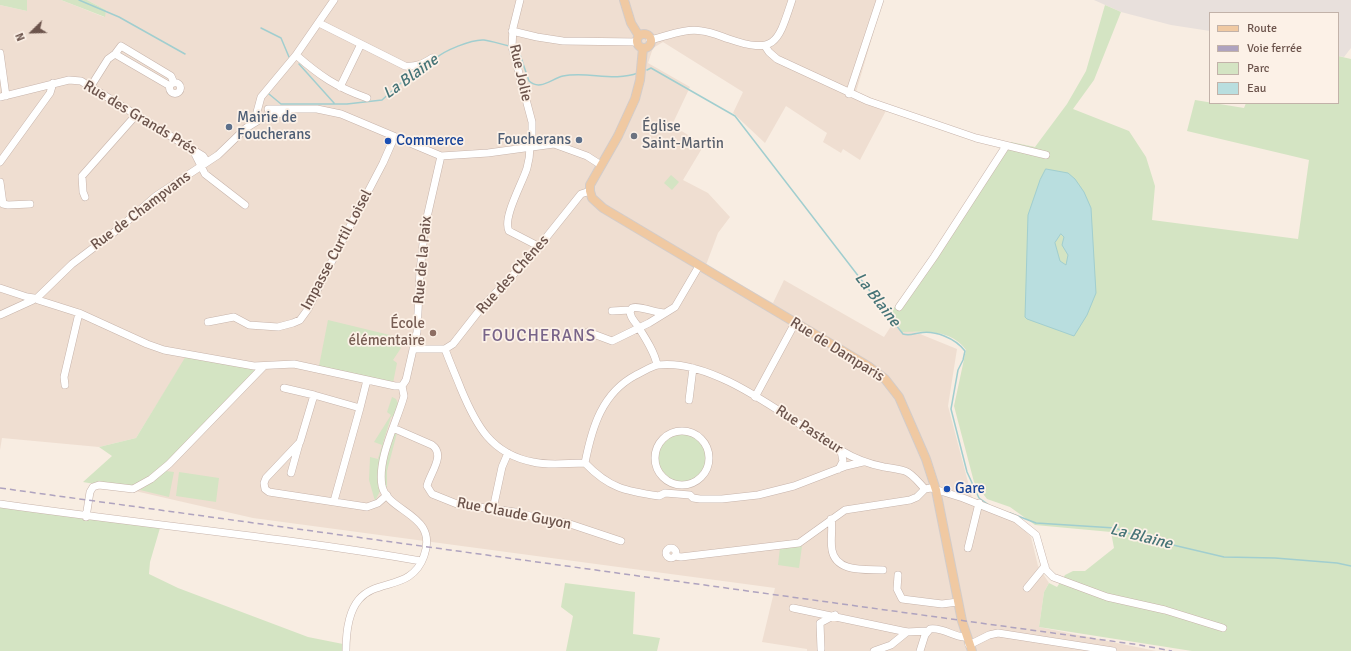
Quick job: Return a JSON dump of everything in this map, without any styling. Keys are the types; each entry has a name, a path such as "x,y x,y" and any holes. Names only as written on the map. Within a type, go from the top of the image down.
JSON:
{"main road":[{"path":"590,190 592,179 618,136 635,99 640,80 643,48 640,47 624,0"},
{"path":"638,39 646,35 650,40 649,45 643,48"},
{"name":"Rue de Damparis","path":"590,190 592,198 603,208 868,366 891,386 908,414 926,459 936,490 958,602 969,644"}],"street":[{"path":"246,128 258,109 261,97 296,55 334,0"},
{"name":"Rue Jolie","path":"520,0 512,31 512,51 532,122 531,146 527,168 508,217 507,226 509,231 540,247"},
{"path":"650,40 689,31 701,31 751,46 765,46 773,41 781,32 792,0"},
{"path":"849,94 880,0"},
{"path":"319,23 405,66 413,67 432,58"},
{"path":"512,31 563,41 638,39"},
{"path":"340,87 361,44"},
{"path":"91,86 108,58 116,54 121,46 171,76 172,85"},
{"path":"765,46 777,59 849,94 960,133 1046,155"},
{"name":"Rue des Grands Prés","path":"0,53 3,96 74,79 91,86 194,151 204,161 218,155 246,128"},
{"path":"296,55 319,76 366,98"},
{"path":"0,162 50,93 53,83"},
{"path":"266,112 265,98 267,91"},
{"path":"258,109 263,106 266,112"},
{"path":"258,109 259,116 266,112 309,109 341,114 394,138 441,156 488,153 531,146 558,145 587,156 601,165"},
{"path":"246,128 266,112"},
{"path":"85,197 83,192 82,176 136,115"},
{"name":"Impasse Curtil Loisel","path":"208,322 234,318 248,325 278,327 293,324 300,320 308,309 383,164 394,138"},
{"path":"899,307 934,257 1006,146"},
{"name":"Rue de la Paix","path":"387,496 383,489 382,473 393,428 404,396 402,386 405,383 414,349 418,321 423,238 430,200 441,156"},
{"path":"204,161 205,174 245,205"},
{"name":"Rue de Champvans","path":"0,315 34,299 72,264 117,230 156,196 204,161"},
{"path":"0,182 3,204 30,204"},
{"name":"Rue des Chênes","path":"445,349 453,344 482,307 540,247 581,194 590,190"},
{"path":"588,332 612,341 665,313 679,302 699,266"},
{"path":"0,288 15,295 34,299 79,313 147,344 164,350 264,366 289,363 395,386 402,386"},
{"path":"44,291 49,304"},
{"path":"15,295 18,300 17,307"},
{"path":"612,311 630,310 637,307 651,312 665,313"},
{"path":"630,310 632,319 639,328 653,353 657,366"},
{"path":"65,385 64,377 79,313"},
{"path":"755,397 795,323"},
{"path":"414,349 445,349 475,421 490,440 508,453 524,460 540,463 585,462 598,476 616,487 659,496 665,493 690,495 693,498 700,499 722,499 758,495 794,486 839,469 863,462"},
{"name":"Rue Pasteur","path":"585,462 595,420 607,400 630,379 657,366 676,365 693,368 714,376 755,397 790,417 842,451 863,462 905,471 925,489"},
{"path":"86,517 91,489 99,485 133,489 151,479 169,464 264,366"},
{"path":"689,400 693,368"},
{"path":"334,501 367,380"},
{"path":"284,388 360,408"},
{"path":"291,473 314,395"},
{"name":"Rue Claude Guyon","path":"393,428 436,448 438,456 427,486 430,492 457,504 493,509 549,522 566,523 621,541"},
{"path":"665,493 667,487 655,464 656,449 666,436 685,431 700,438 708,452 707,468 696,481 690,495"},
{"path":"299,444 266,478 264,484 265,489 269,492 367,507 378,503 387,496 413,517 425,532 426,546 418,569 410,576 368,591 356,602 350,618 346,651"},
{"path":"839,469 843,461 842,451"},
{"path":"493,509 502,467 508,453"},
{"path":"664,479 678,485 686,485 696,481"},
{"path":"675,556 682,558 799,543 839,512 850,508 914,499 925,489 932,488 1016,518 1036,535 1044,566 1053,577 1107,597 1165,610 1223,628"},
{"path":"0,504 86,517 160,524 421,561"},
{"path":"968,548 979,504"},
{"path":"831,519 832,549 834,558 840,564 851,568 883,570"},
{"path":"1027,588 1044,566"},
{"path":"898,575 897,589 902,599 942,604 958,602"},
{"path":"793,608 835,615 907,632 935,629 942,630 969,644 989,635 998,633 1113,651"},
{"path":"821,649 820,623 835,615"},
{"path":"920,651 927,631"},
{"path":"874,651 888,647 907,632"}],"shaded area":[{"path":"27,0 61,0 104,17 106,10 87,0 883,0 856,92 889,105 860,160 843,149 841,153 823,142 827,133 786,106 765,143 733,113 743,92 663,42 653,48 648,63 690,87 672,125 704,145 683,180 708,193 730,217 718,233 706,265 773,303 784,280 884,337 893,323 957,349 948,406 974,505 1018,523 1031,537 1038,566 1049,583 1044,592 1039,627 1156,651 807,651 807,649 762,642 775,588 253,518 135,491 187,356 136,438 99,447 2,438 0,450 0,5 27,11"},
{"path":"1094,0 1351,0 1351,48 1344,57 1339,56 1339,12 1209,12 1209,31 1171,25 1121,12"}],"green space":[{"path":"0,0 27,0 27,11 0,5"},
{"path":"61,0 87,0 106,10 105,17"},
{"path":"1105,5 1121,12 1094,80 1073,109 1129,131 1146,157 1155,186 1152,220 1298,239 1309,160 1187,131 1195,100 1209,102 1209,104 1244,108 1246,104 1339,104 1339,56 1351,59 1351,651 1192,651 1039,627 1044,592 1049,583 1057,587 1065,575 1073,571 1085,571 1114,548 1111,532 1035,525 1010,507 987,499 974,482 954,406 966,350 953,338 945,335 928,332 902,332 891,312 1011,142 1035,147 1067,104 1086,71"},
{"path":"671,175 679,182 672,190 664,183"},
{"path":"328,320 394,336 401,348 393,360 397,363 393,383 319,366"},
{"path":"186,356 257,369 170,460 135,491 83,482 112,456 99,447 136,438"},
{"path":"392,397 396,399 398,403 394,416 391,417 383,443 384,446 378,479 380,491 375,501 369,480 370,457 378,459 382,445 374,442 391,415 387,412"},
{"path":"397,433 387,471 387,487 385,488 385,464 394,434"},
{"path":"682,433 692,435 700,440 705,448 707,458 705,468 700,476 692,481 682,483 672,481 664,476 659,468 657,458 659,448 664,440 672,435"},
{"path":"166,471 174,472 169,497 140,490"},
{"path":"179,472 219,478 216,502 176,496"},
{"path":"0,507 160,528 150,562 149,574 178,588 308,637 343,644 342,651 0,651"},
{"path":"802,546 799,568 778,565 780,548"},
{"path":"565,583 635,592 633,634 660,638 657,651 566,651 573,616 561,607"}],"water":[{"path":"1046,169 1068,173 1075,179 1084,192 1091,208 1096,293 1087,315 1074,336 1025,317 1028,215 1040,180","holes":["1061,234 1064,237 1062,245 1068,255 1066,265 1060,261 1055,243"]}],"waterway":[{"name":"La Blaine","path":"79,0 119,17 185,54"},
{"name":"La Blaine","path":"261,28 281,38 289,57"},
{"name":"La Blaine","path":"435,59 458,46 472,41 487,40 509,46"},
{"name":"La Blaine","path":"515,47 518,49 529,81 537,85 541,85 563,76 581,75 620,77 638,73"},
{"name":"La Blaine","path":"269,94 281,104 347,104 382,100 411,74 426,68 432,62"},
{"name":"La Blaine","path":"299,64 334,103"},
{"name":"La Blaine","path":"647,70 651,68 735,116 903,334 909,335 925,332 938,334 956,342 965,351 963,360 958,370 951,409 967,472 979,498 989,505"},
{"name":"La Blaine","path":"1010,513 1036,523 1115,528 1139,537 1224,557 1275,558 1337,563 1351,566"}],"railway":[{"path":"0,488 1140,645 1172,651"}],"place":[{"name":"Mairie de Foucherans","path":"229,127"},
{"name":"Église Saint-Martin","path":"634,136"},
{"name":"Foucherans","path":"579,140"},
{"name":"Commerce","path":"388,141"},
{"name":"École élémentaire","path":"433,333"},
{"name":"Gare","path":"947,489"}],"district":[{"name":"FOUCHERANS","path":"539,337"}]}
